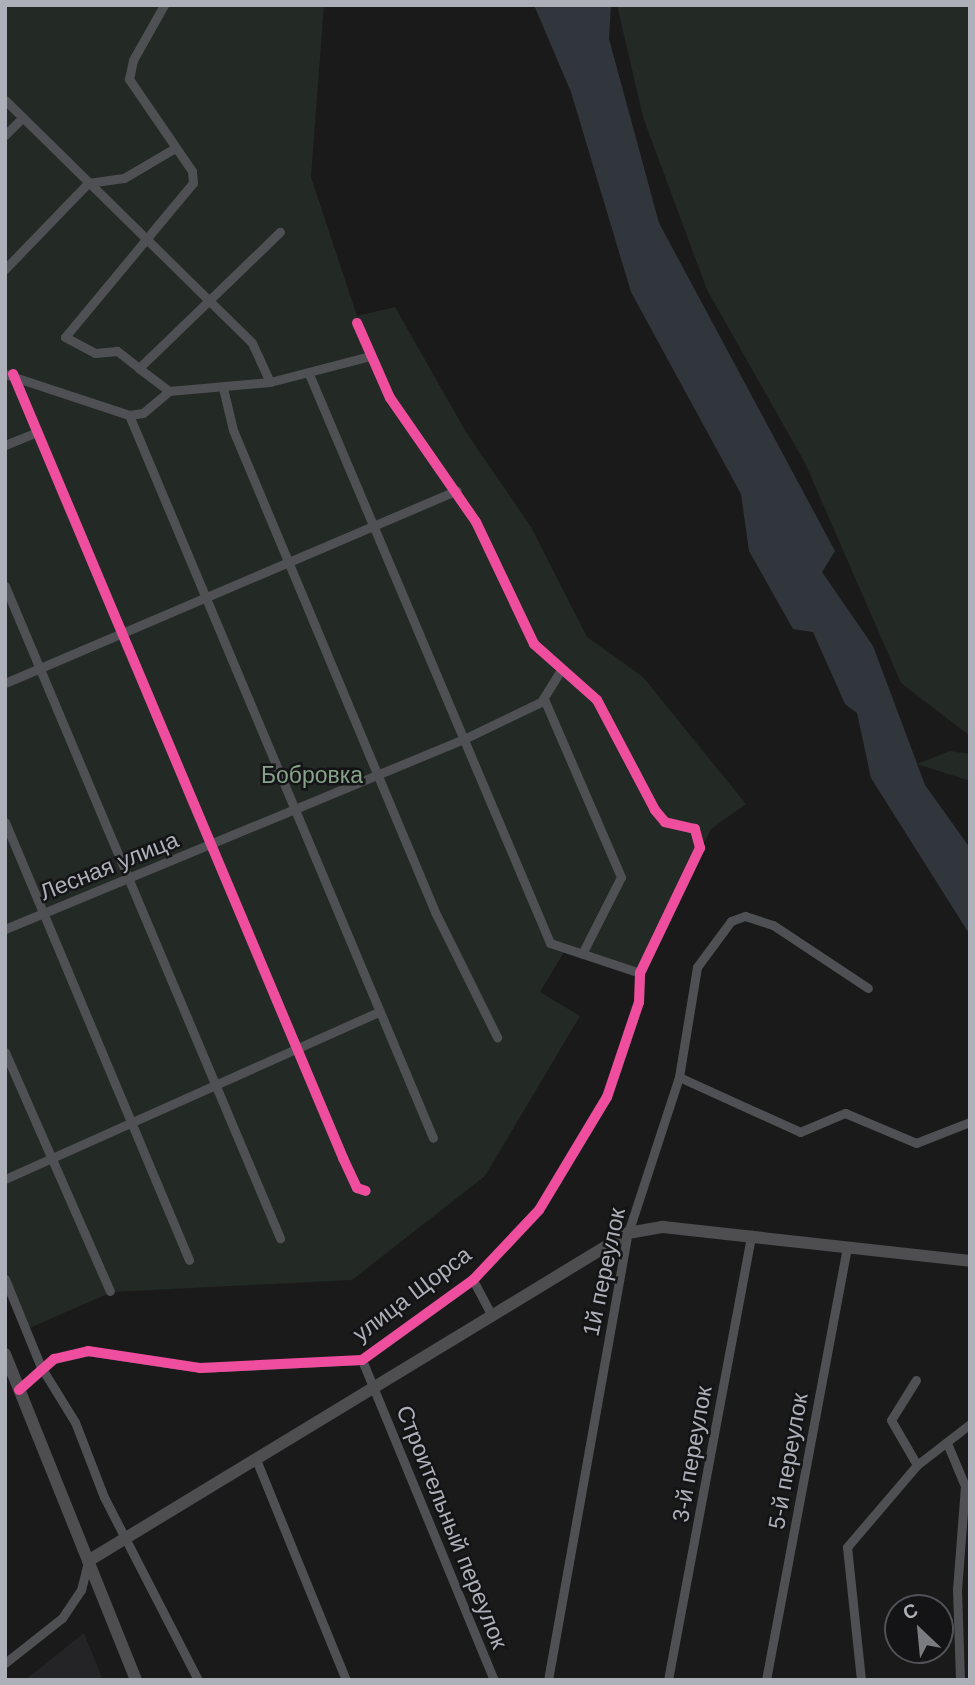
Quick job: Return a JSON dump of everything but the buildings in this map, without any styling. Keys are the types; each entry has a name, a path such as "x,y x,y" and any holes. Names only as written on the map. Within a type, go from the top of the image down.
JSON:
{"street":[{"path":"164,5 133,60 129,79 192,171 193,183 65,338 95,353 117,351 169,391"},
{"path":"5,100 252,343 270,382"},
{"path":"5,135 23,117"},
{"path":"5,269 88,183 124,178 174,148"},
{"path":"139,368 211,302 279,232"},
{"path":"357,323 370,356 398,410 457,490 534,644 560,671 544,699 621,877 582,954"},
{"path":"9,374 129,415 143,413 169,391 270,382 370,356"},
{"path":"9,374 37,432 357,1188 366,1191"},
{"path":"309,374 550,943 640,973"},
{"path":"223,388 233,430 378,774 497,1038"},
{"path":"129,415 433,1138"},
{"path":"5,445 37,432"},
{"path":"5,683 291,566 457,490"},
{"path":"5,586 280,1238"},
{"name":"улица Щорса","path":"41,1367 88,1351 200,1368 362,1360 473,1280 539,1210 607,1097 639,1002 640,973 700,848 695,829 665,822 655,810 597,700 560,671"},
{"name":"Лесная улица","path":"5,929 464,739 544,699"},
{"path":"5,822 189,1260"},
{"name":"1й переулок","path":"548,1680 628,1233 679,1077 697,967 731,921 765,921 868,988"},
{"path":"5,1179 50,1156 379,1012"},
{"path":"5,1052 110,1292"},
{"path":"679,1077 800,1132 845,1113 916,1143 970,1122"},
{"path":"5,1663 62,1618 81,1590 88,1561 127,1541 628,1233 663,1227 970,1261"},
{"name":"3-й переулок","path":"668,1680 751,1235"},
{"name":"5-й переулок","path":"766,1680 847,1249"},
{"path":"5,1279 41,1367 75,1422 127,1541 198,1680"},
{"path":"473,1280 492,1317"},
{"path":"5,1354 136,1680"},
{"name":"Строительный переулок","path":"362,1360 494,1680"},
{"path":"19,1390 41,1367"},
{"path":"916,1380 891,1420 917,1465"},
{"path":"861,1680 847,1548 917,1465 970,1424"},
{"path":"947,1443 965,1486 957,1589 960,1680"},
{"path":"257,1462 346,1680"}],"shaded area":[{"path":"534,5 611,5 609,39 659,223 835,551 822,572 873,646 925,785 970,848 970,935 871,778 857,713 845,704 813,632 793,629 749,551 741,494 631,292 571,92"},
{"path":"84,1633 103,1680 25,1680"}],"green space":[{"name":"Бобровка","path":"5,5 324,5 311,177 357,316 395,307 466,432 531,527 587,637 643,677 746,804 711,829 639,974 567,947 540,992 580,1016 485,1176 352,1280 112,1292 25,1330 5,1285"},
{"path":"617,5 970,5 970,736 901,683 805,463 707,290 643,117"},
{"path":"950,751 970,754 970,781 917,764"}],"cycle path":[{"path":"19,1390 54,1359 88,1351 200,1368 362,1360 473,1280 539,1210 607,1097 639,1002 640,973 700,848 695,829 665,822 655,810 597,700 534,644 476,522 390,398 357,323"},
{"path":"13,374 343,1158 357,1188 366,1191"}]}
